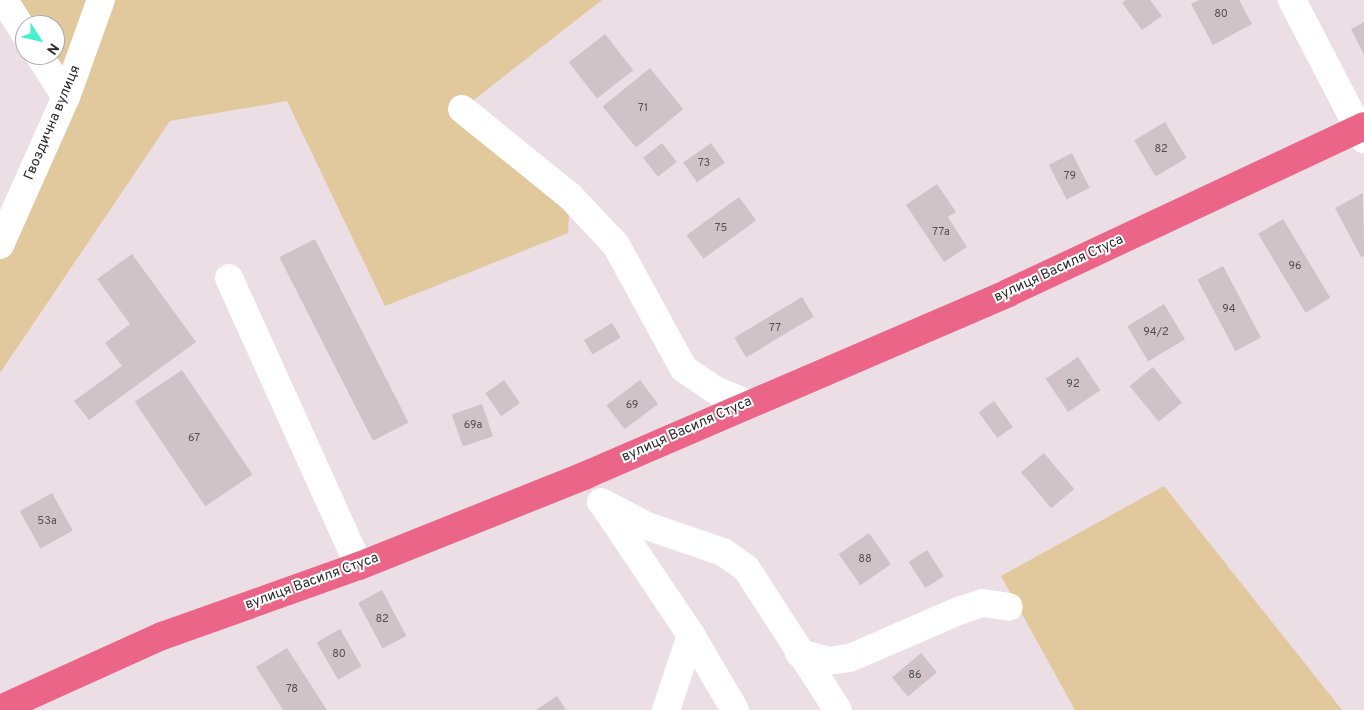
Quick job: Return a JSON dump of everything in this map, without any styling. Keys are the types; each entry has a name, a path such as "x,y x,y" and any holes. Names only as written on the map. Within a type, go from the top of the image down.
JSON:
{"main road":[{"name":"вулиця Василя Стуса","path":"0,709 162,636 359,566 586,475 747,403 1008,294 1362,132"}],"street":[{"path":"4,0 15,17"},
{"name":"Гвоздична вулиця","path":"0,244 66,97 101,0"},
{"path":"1292,0 1362,132"},
{"path":"45,65 66,97"},
{"path":"462,109 570,196 616,245 684,369 717,390 747,403"},
{"path":"229,278 359,566"},
{"path":"586,475 601,502 691,635 735,710"},
{"path":"601,502 647,526 723,552 746,568 799,653 838,710"},
{"path":"799,653 828,661 850,658 961,610 982,603 1009,607"},
{"path":"666,710 691,635"}],"shaded area":[{"path":"4,0 602,0 462,109 570,196 568,233 385,306 287,101 170,121 0,373 0,245 66,97 58,65 65,65 65,15 17,15"},
{"path":"1164,486 1342,710 1075,710 1001,576"}],"building":[{"path":"1126,0 1150,0 1162,16 1142,30 1122,3"},
{"path":"1199,0 1239,0 1252,24 1213,45 1191,4"},
{"path":"1364,22 1364,55 1351,29"},
{"path":"605,34 633,70 597,99 569,62"},
{"path":"650,68 683,109 636,148 603,106"},
{"path":"1165,122 1187,158 1156,177 1134,141"},
{"path":"662,143 677,162 658,177 643,158"},
{"path":"711,143 725,163 697,182 683,163"},
{"path":"1072,153 1090,188 1067,200 1049,165"},
{"path":"937,184 956,212 948,217 967,247 944,262 906,205"},
{"path":"1363,193 1364,256 1361,257 1335,208"},
{"path":"739,197 756,220 703,259 686,235"},
{"path":"1283,219 1330,298 1306,313 1258,234"},
{"path":"315,239 409,423 373,441 279,257"},
{"path":"132,254 196,342 89,420 74,401 122,366 105,343 130,324 97,279"},
{"path":"1223,266 1261,338 1235,351 1197,280"},
{"path":"802,297 814,317 746,357 734,338"},
{"path":"1164,304 1185,339 1148,361 1127,326"},
{"path":"612,323 621,338 592,355 584,340"},
{"path":"1078,357 1100,390 1068,412 1046,379"},
{"path":"1153,367 1182,403 1159,422 1130,386"},
{"path":"182,370 252,474 205,506 135,402"},
{"path":"504,380 520,403 501,416 485,393"},
{"path":"640,380 658,404 625,429 606,405"},
{"path":"994,401 1013,427 997,438 979,412"},
{"path":"482,404 493,436 463,447 452,414"},
{"path":"1044,453 1074,489 1051,508 1021,472"},
{"path":"52,493 73,531 40,549 20,511"},
{"path":"869,533 891,564 860,585 839,554"},
{"path":"927,550 944,576 925,588 909,562"},
{"path":"382,590 406,636 383,649 358,603"},
{"path":"340,629 362,666 338,680 317,642"},
{"path":"287,648 327,710 283,710 256,667"},
{"path":"921,653 937,672 908,697 892,677"},
{"path":"557,696 566,710 536,710"}]}
